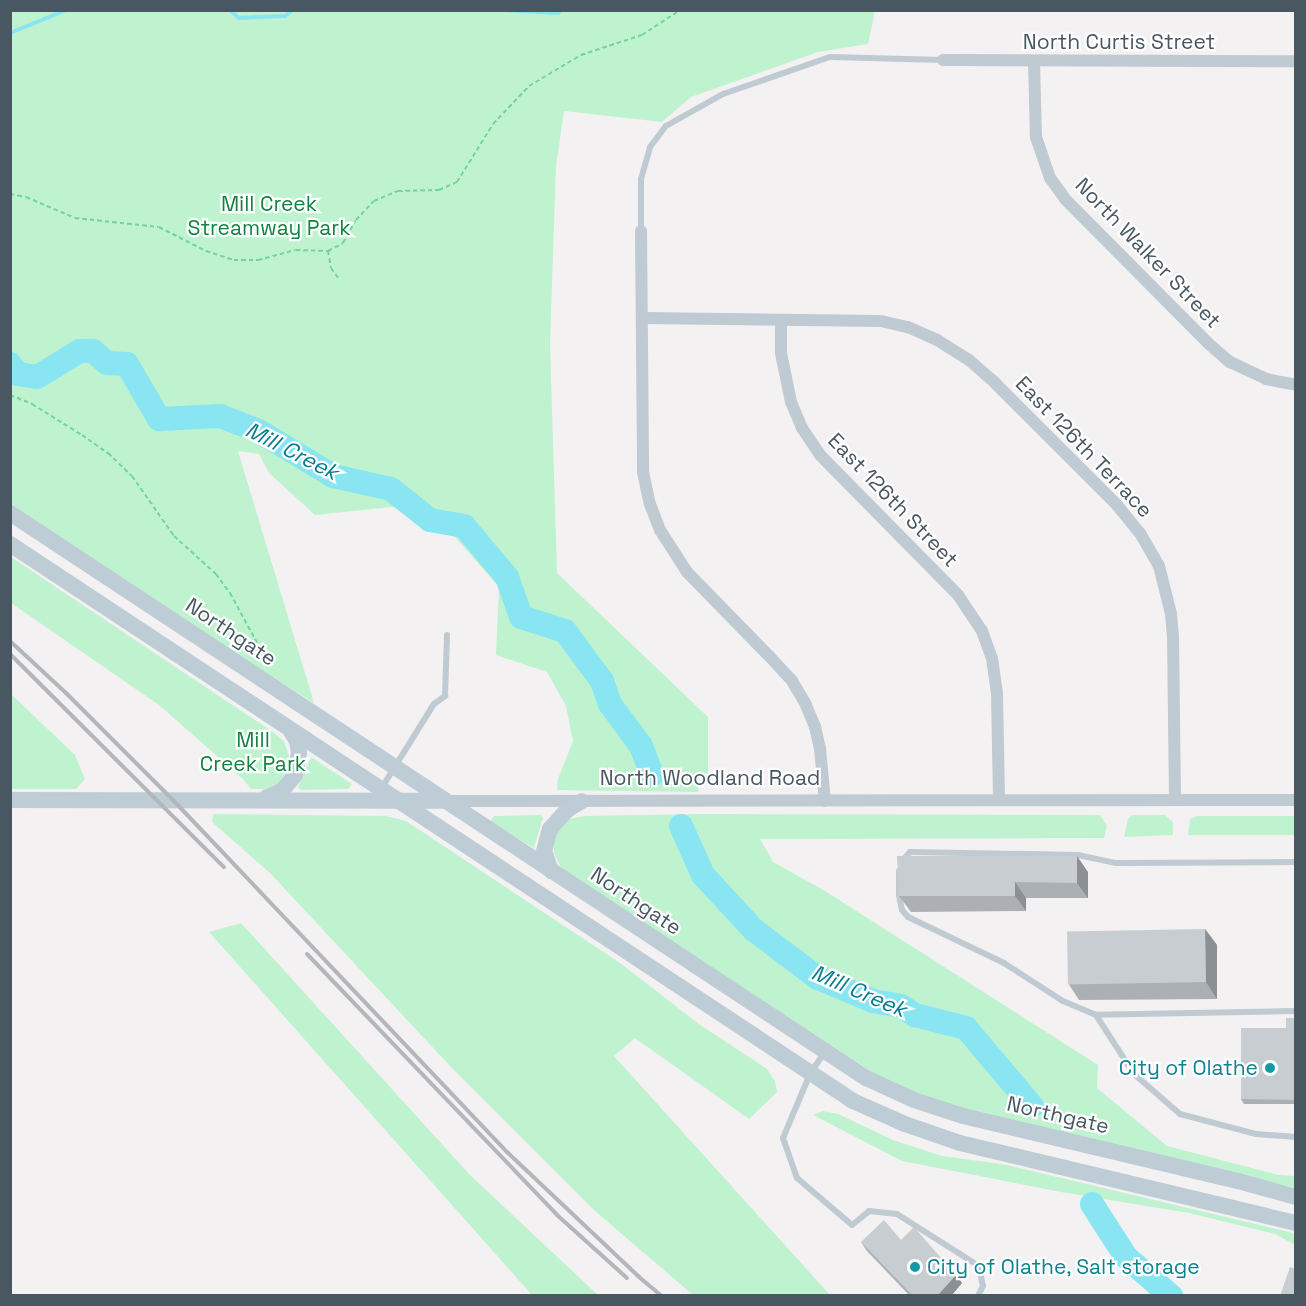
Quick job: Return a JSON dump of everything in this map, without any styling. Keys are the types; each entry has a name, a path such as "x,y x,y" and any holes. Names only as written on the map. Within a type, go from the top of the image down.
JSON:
{"main road":[{"name":"Northgate","path":"10,513 825,1052 876,1082 914,1100 963,1116 1238,1180 1296,1197"},
{"path":"10,544 853,1101 905,1124 960,1143 1296,1223"},
{"path":"258,800 282,791 295,775 299,753 297,741 290,729"},
{"name":"North Woodland Road","path":"10,800 446,801"},
{"path":"551,871 544,851 550,829 567,810 582,801"}],"street":[{"name":"North Curtis Street","path":"942,60 1296,61"},
{"name":"North Walker Street","path":"1034,62 1036,137 1044,165 1065,199 1209,344 1230,362 1266,380 1296,385"},
{"path":"641,231 643,472 650,504 660,530 687,573 792,681 805,703 815,727 820,749 825,801"},
{"path":"643,318 781,320"},
{"name":"East 126th Terrace","path":"781,320 881,321 908,327 937,340 969,360 995,383 1117,506 1140,533 1159,566 1172,615 1175,800"},
{"name":"East 126th Street","path":"781,320 781,353 791,402 802,428 820,455 958,595 982,632 992,658 997,694 999,800"},
{"name":"North Woodland Road","path":"446,801 1296,800"}],"lane":[{"path":"641,231 641,179 650,147 666,126 723,94 830,57 942,60"},
{"path":"381,789 434,704 445,696 447,635"},
{"path":"1296,862 1116,863 1078,855 910,852 899,864 899,895 902,910 908,917 1004,963 1064,1001 1095,1015 1296,1011"},
{"path":"1095,1015 1134,1074 1180,1114 1256,1134 1296,1137"},
{"path":"825,1052 810,1074 783,1138 798,1178 852,1225 869,1211 897,1214 979,1266 983,1287 978,1296"}],"path":[{"path":"10,194 75,218 159,227 206,251 234,260 258,260 296,250 328,251 343,243 356,220 374,201 398,191 439,190 457,182 493,124 529,86 581,55 642,35 680,10"},
{"path":"328,251 331,268 339,279"},
{"path":"10,395 32,404 82,435 108,453 132,476 174,536 216,574 231,593 262,652 264,666"}],"green space":[{"name":"Mill Creek Streamway Park","path":"10,11 875,11 868,44 818,52 691,97 662,122 564,111 556,166 550,344 557,573 708,717 708,774 700,774 698,792 557,790 558,779 573,741 566,706 547,672 496,655 499,587 454,536 411,505 315,515 269,473 259,454 238,451 314,703 11,512"},
{"name":"Mill Creek Park","path":"11,557 284,741 289,756 286,772 278,784 264,789 251,789 243,779 159,705 11,603"},
{"path":"10,693 75,755 85,779 76,789 11,789"},
{"path":"311,757 352,784 348,789 301,790 298,787"},
{"path":"213,814 386,816 406,821 620,963 699,1024 767,1069 775,1081 777,1092 749,1119 635,1038 614,1056 830,1295 693,1295 595,1211 450,1066 270,873 212,822"},
{"path":"541,815 543,818 534,848 490,822 494,816"},
{"path":"1100,815 1107,826 1104,838 760,839 773,862 825,891 1098,1065 1097,1088 1167,1146 1279,1175 1295,1176 1295,1188 967,1110 919,1094 875,1074 570,876 560,866 554,853 554,840 559,829 569,819 584,816"},
{"path":"1132,815 1165,815 1173,822 1173,835 1124,837 1128,819"},
{"path":"1197,816 1295,816 1295,835 1188,835 1190,819"},
{"path":"241,923 470,1175 598,1295 532,1295 209,932"},
{"path":"823,1111 838,1114 893,1140 942,1156 1002,1164 1289,1232 1295,1234 1295,1245 1275,1234 1189,1213 1061,1192 902,1161 813,1115"}],"building":[{"path":"897,856 1077,856 1077,883 1015,882 1015,896 899,896"},
{"path":"1205,929 1206,982 1068,984 1067,931"},
{"name":"City of Olathe","path":"1286,1018 1296,1018 1296,1100 1241,1099 1241,1028 1286,1028"},
{"name":"City of Olathe, Salt storage","path":"884,1220 901,1240 914,1227 956,1275 937,1296 913,1296 861,1242"},
{"path":"1290,1267 1296,1269 1296,1296 1280,1296"}],"waterway":[{"path":"10,33 66,10"},
{"path":"230,10 239,18 285,16 293,10"},
{"path":"504,10 558,13 561,10"},
{"name":"Mill Creek","path":"10,364 18,374 37,377 80,351 93,351 107,363 127,364 159,419 220,416 257,430 333,476 391,489 430,520 464,526 507,577 521,617 565,631 602,681 610,704 641,746 652,775"},
{"name":"Mill Creek","path":"681,826 703,875 754,930 818,978 873,1001 901,1006 915,1015 966,1028 1032,1106"},
{"name":"Mill Creek","path":"1092,1204 1126,1257 1171,1296"}],"railway":[{"path":"10,641 66,693 173,800 507,1152 662,1296"},
{"path":"10,654 224,867"},
{"path":"307,954 557,1215 627,1278"}],"place":[{"name":"City of Olathe","path":"1270,1068"},
{"name":"City of Olathe, Salt storage","path":"915,1267"}]}
